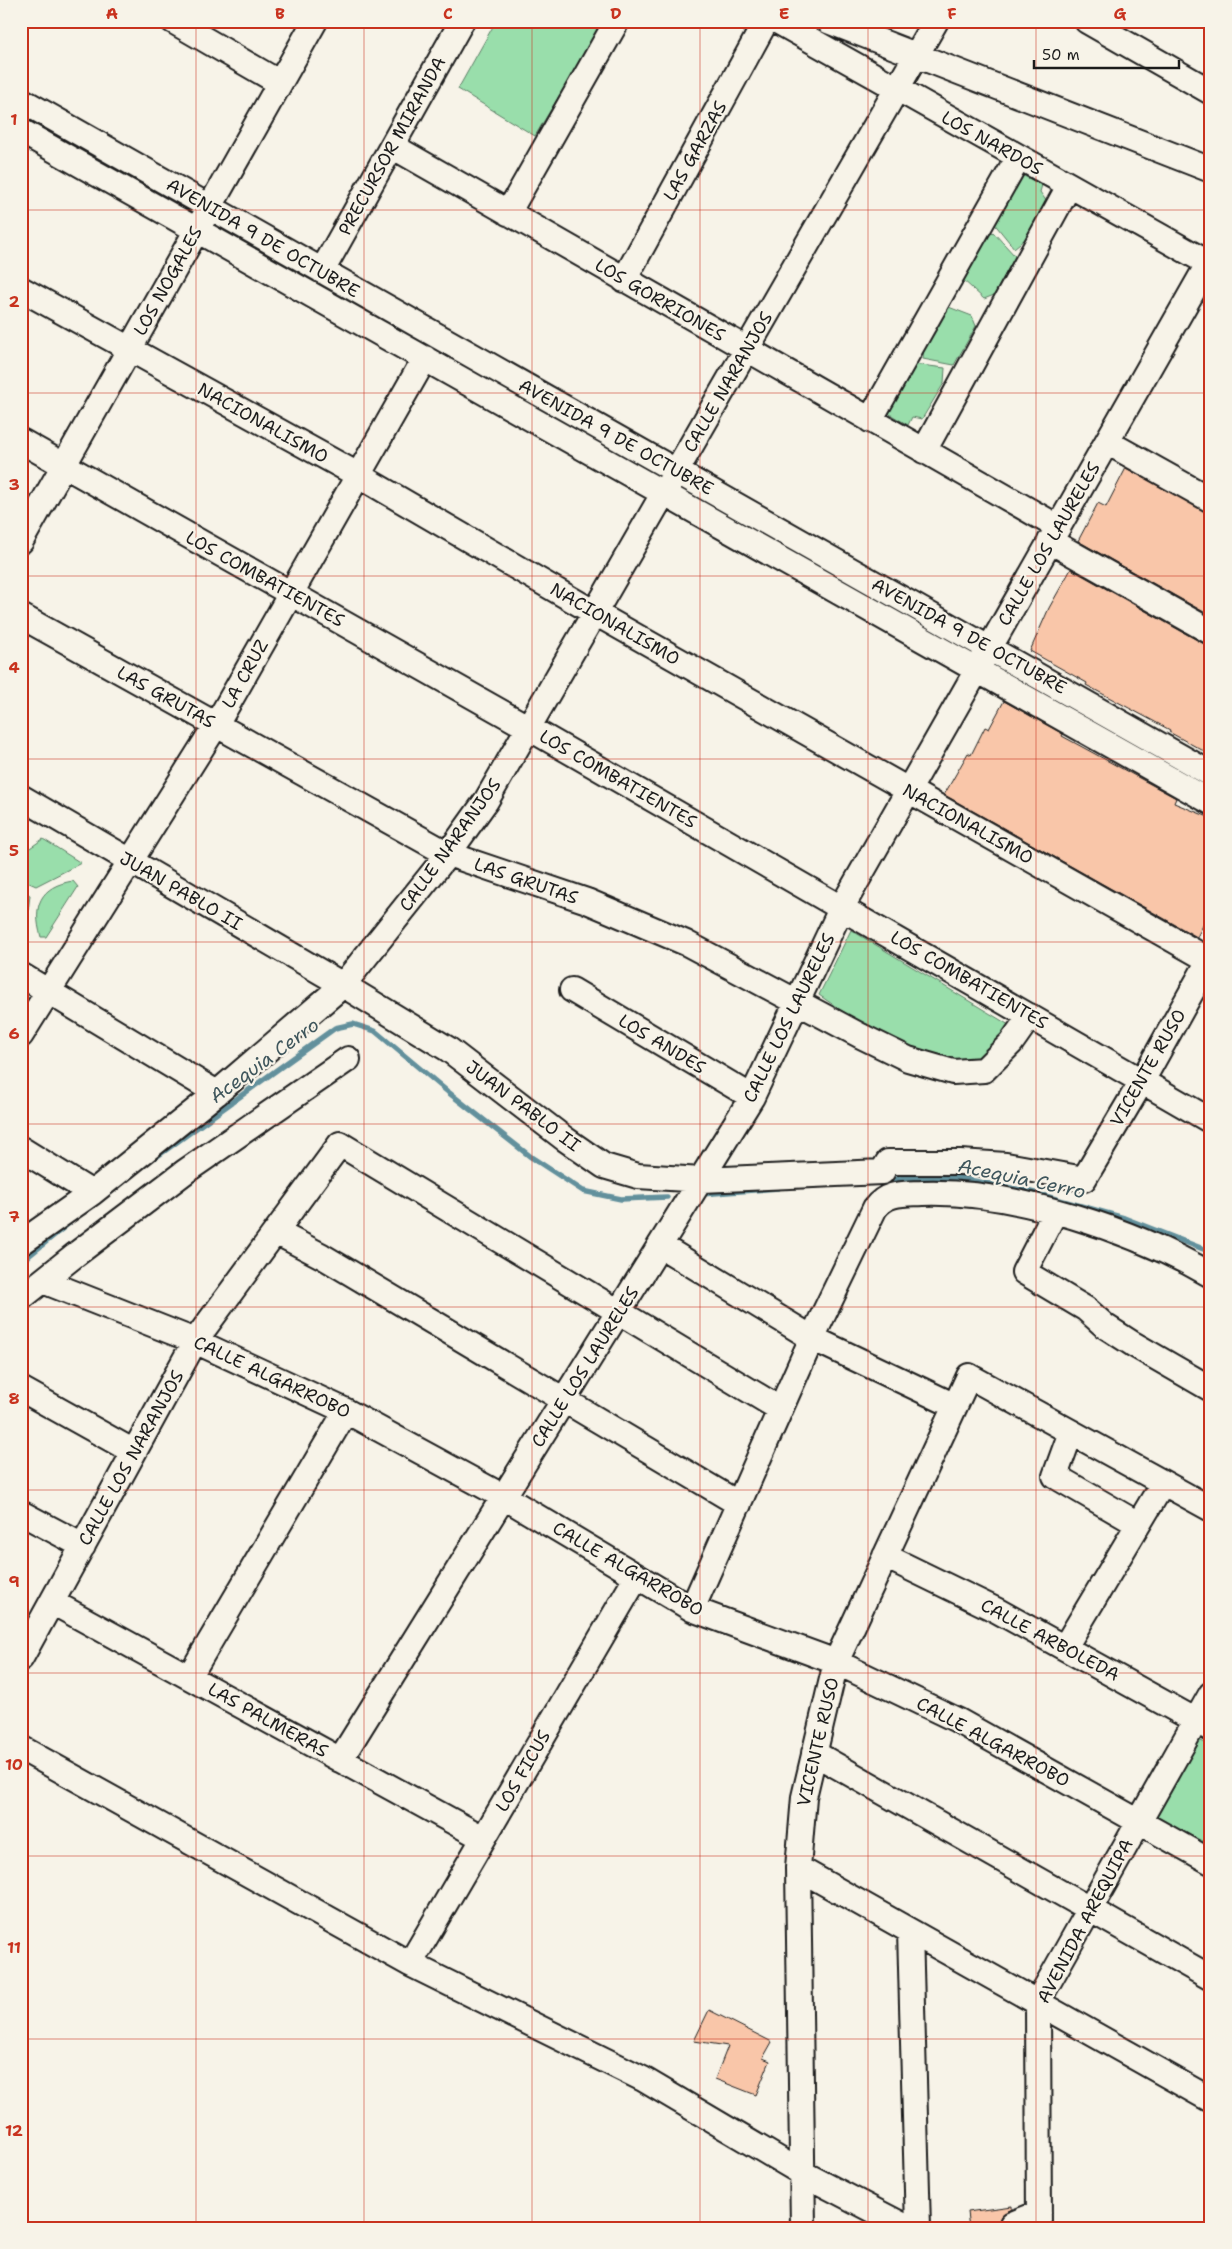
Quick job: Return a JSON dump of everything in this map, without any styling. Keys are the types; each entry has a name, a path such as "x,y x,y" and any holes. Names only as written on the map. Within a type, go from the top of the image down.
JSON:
{"street":[{"path":"174,21 280,82"},
{"name":"LOS NOGALES","path":"21,541 315,21"},
{"path":"508,213 617,21"},
{"name":"LAS GARZAS","path":"624,280 766,21"},
{"name":"LOS NARDOS","path":"777,21 1018,158 1210,261"},
{"path":"828,21 1211,170"},
{"name":"CALLE NARANJOS","path":"343,985 448,854 486,802 936,21"},
{"path":"1087,21 1211,92"},
{"name":"PRECURSOR MIRANDA","path":"322,271 392,146 456,24"},
{"name":"AVENIDA 9 DE OCTUBRE","path":"21,100 1211,774"},
{"name":"AVENIDA 9 DE OCTUBRE","path":"21,131 198,229 1211,802"},
{"name":"LOS GORRIONES","path":"392,146 924,451 1211,632"},
{"path":"870,420 1018,158"},
{"path":"924,451 1069,186"},
{"name":"CALLE LOS LAURELES","path":"340,1760 752,1097 842,907 1210,261"},
{"name":"NACIONALISMO","path":"21,289 358,476 595,613 1210,958"},
{"name":"LA CRUZ","path":"21,1035 50,992 216,725 290,592 425,358"},
{"name":"LOS COMBATIENTES","path":"21,441 529,728 1211,1121"},
{"path":"1107,442 1211,500"},
{"name":"LAS GRUTAS","path":"21,616 448,854 587,901 686,943 908,1059 953,1072 984,1070 1011,1043 1030,1016"},
{"name":"JUAN PABLO II","path":"21,798 343,985 448,1049 604,1166 695,1191 882,1172 888,1162 960,1162 1006,1165 1084,1179"},
{"name":"VICENTE RUSO","path":"1084,1179 1142,1081 1210,958"},
{"path":"21,975 217,1093"},
{"path":"21,1243 92,1193 217,1093 343,985"},
{"name":"LOS ANDES","path":"572,990 752,1097"},
{"path":"21,1298 186,1171 348,1060"},
{"name":"CALLE LOS NARANJOS","path":"21,1658 195,1341 340,1144 620,1312"},
{"path":"21,1149 92,1193"},
{"path":"692,1609 812,1338 875,1208 883,1199 906,1194 949,1192 1056,1212 1167,1252 1211,1275"},
{"path":"1056,1212 1024,1272 1086,1309 1105,1326 1211,1389"},
{"path":"276,1232 322,1256 738,1504"},
{"path":"661,1246 812,1338 955,1406"},
{"name":"CALLE ALGARROBO","path":"42,1281 195,1341 346,1411 504,1497 636,1578 692,1609 836,1662 956,1720 1211,1862"},
{"path":"620,1312 780,1409"},
{"name":"VICENTE RUSO","path":"803,2228 798,1868 804,1797 836,1662 969,1376 1071,1432"},
{"path":"21,1389 134,1452"},
{"path":"190,1677 346,1411"},
{"path":"1138,1524 1054,1476 1071,1432 1211,1509"},
{"path":"1065,1647 1163,1483"},
{"path":"21,1513 82,1546"},
{"name":"CALLE ARBOLEDA","path":"886,1556 996,1610 1203,1725"},
{"name":"LOS FICUS","path":"410,1964 636,1578"},
{"name":"LAS PALMERAS","path":"52,1602 483,1838"},
{"name":"AVENIDA AREQUIPA","path":"1039,2220 1038,2001 1139,1822 1203,1725 1211,1694"},
{"path":"21,1748 410,1964 644,2079 802,2173 908,2228"},
{"path":"814,1753 1211,1978"},
{"path":"798,1868 1038,2001 1211,2100"},
{"path":"910,1931 918,2228"},
{"path":"1012,2224 1039,2220"}],"green space":[{"path":"496,21 604,21 535,136 458,89"},
{"path":"1019,176 1024,176 1042,185 1040,192 1047,202 1025,239 1014,248 993,222"},
{"path":"993,232 1015,256 994,295 984,299 962,279 982,241"},
{"path":"946,306 972,316 976,326 954,365 923,359 924,345"},
{"path":"913,364 945,368 944,383 922,419 912,417 908,425 888,413 888,408"},
{"path":"43,839 81,863 36,886 27,882 21,854"},
{"path":"73,881 78,887 46,937 41,937 38,926 38,907 41,899 53,888"},
{"path":"24,892 30,895 24,946 21,946 21,894"},
{"path":"851,930 1009,1025 976,1063 938,1055 903,1044 842,1011 819,995"},
{"path":"1191,1736 1211,1746 1211,1851 1148,1815"}],"building":[{"path":"1126,468 1211,514 1211,616 1078,541 1098,503 1106,507"},
{"path":"1071,569 1204,644 1211,646 1211,755 1169,732 1170,730 1086,685 1087,683 1030,651 1049,608"},
{"path":"1004,701 1063,734 1062,736 1176,798 1174,803 1211,818 1211,826 1206,836 1210,838 1206,851 1211,853 1211,910 1197,937 944,795 968,753 971,755 985,727 989,729"},
{"path":"709,2010 772,2042 763,2058 770,2061 756,2095 715,2079 728,2046 694,2041"},
{"path":"1012,2206 1012,2209 1001,2216 999,2228 969,2228 967,2212"}],"waterway":[{"name":"Acequia Cerro","path":"156,1157 335,1028 353,1024 375,1031 448,1092 531,1157 583,1191 621,1199 667,1197"},
{"name":"Acequia Cerro","path":"884,1180 926,1177 958,1178 1027,1191 1124,1218 1211,1252"},
{"name":"Acequia Cerro","path":"701,1194 778,1188"},
{"name":"Acequia Cerro","path":"21,1262 69,1223"}]}
